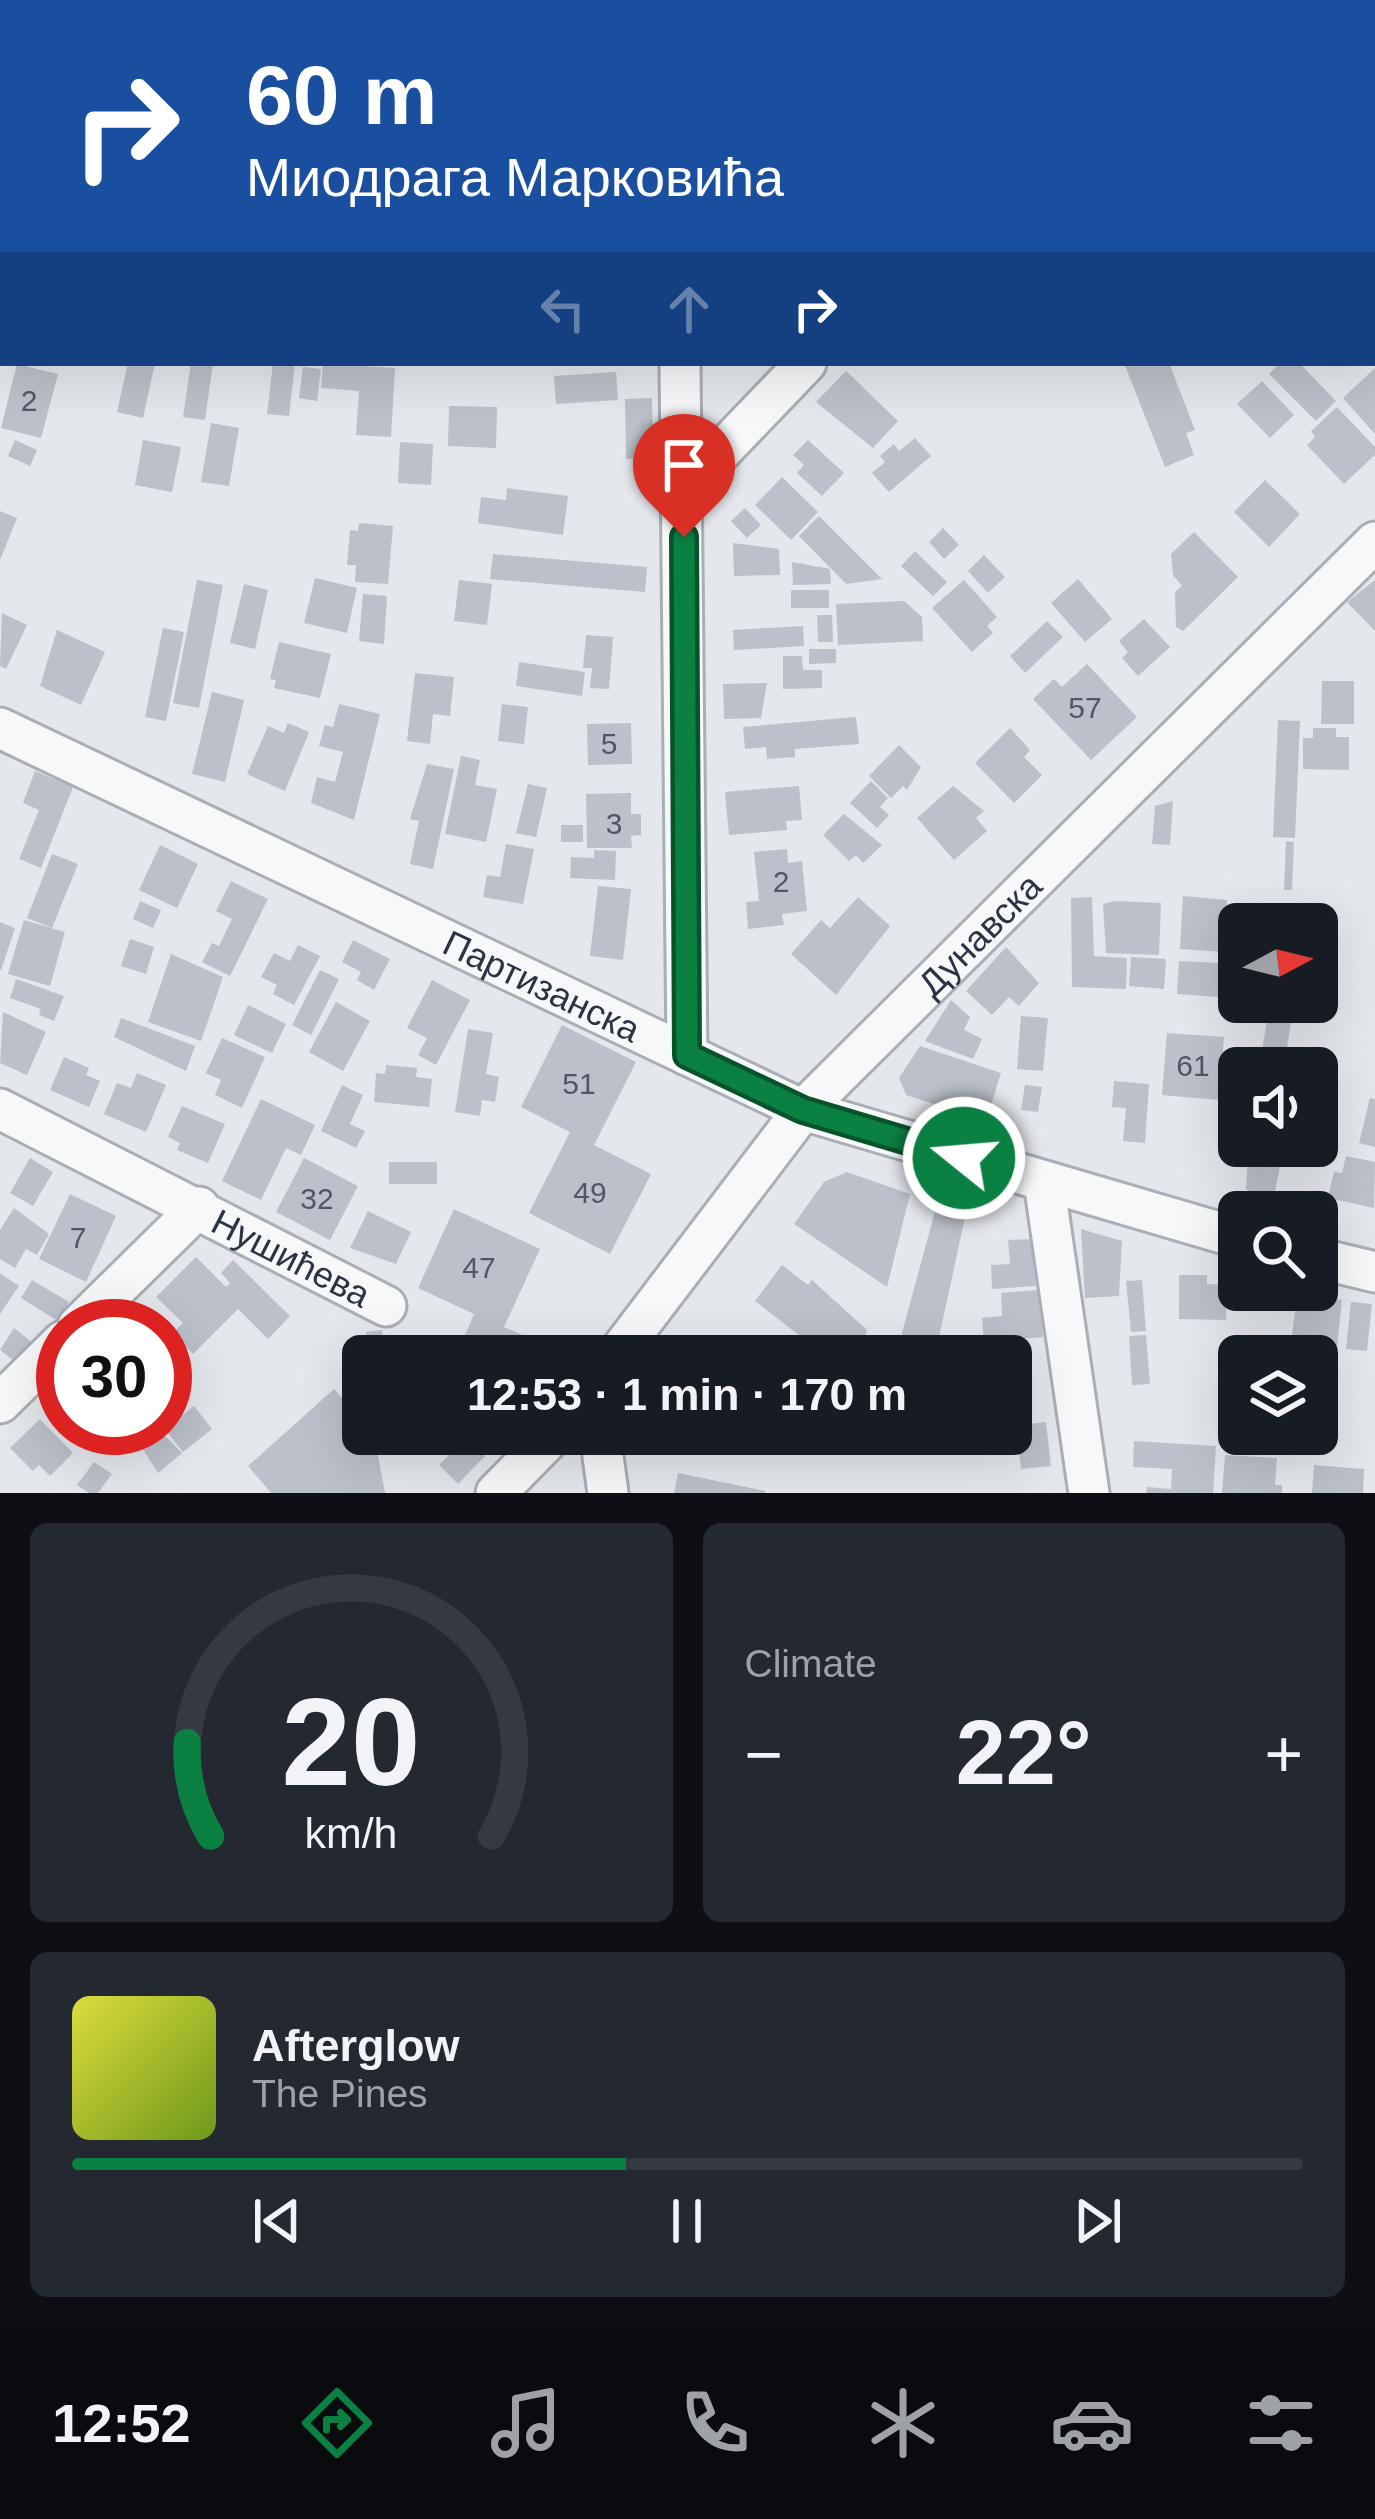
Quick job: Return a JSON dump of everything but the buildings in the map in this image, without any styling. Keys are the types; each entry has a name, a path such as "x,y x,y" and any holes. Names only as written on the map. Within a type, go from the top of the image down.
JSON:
{"street":[{"path":"680,366 687,1055"},
{"path":"684,490 803,366"},
{"name":"Дунавска","path":"632,1335 803,1110 1375,542"},
{"name":"Партизанска","path":"0,728 803,1110 1218,1232"},
{"name":"Нушићева","path":"0,1109 386,1306"},
{"path":"1044,1182 1089,1493"},
{"name":"Нушићева","path":"105,1299 199,1207"},
{"path":"1338,1263 1375,1272"},
{"path":"0,1403 36,1368"},
{"path":"496,1493 533,1455"},
{"path":"603,1455 608,1493"}],"route":[{"path":"684,537 687,1055 803,1110 964,1158"}]}
